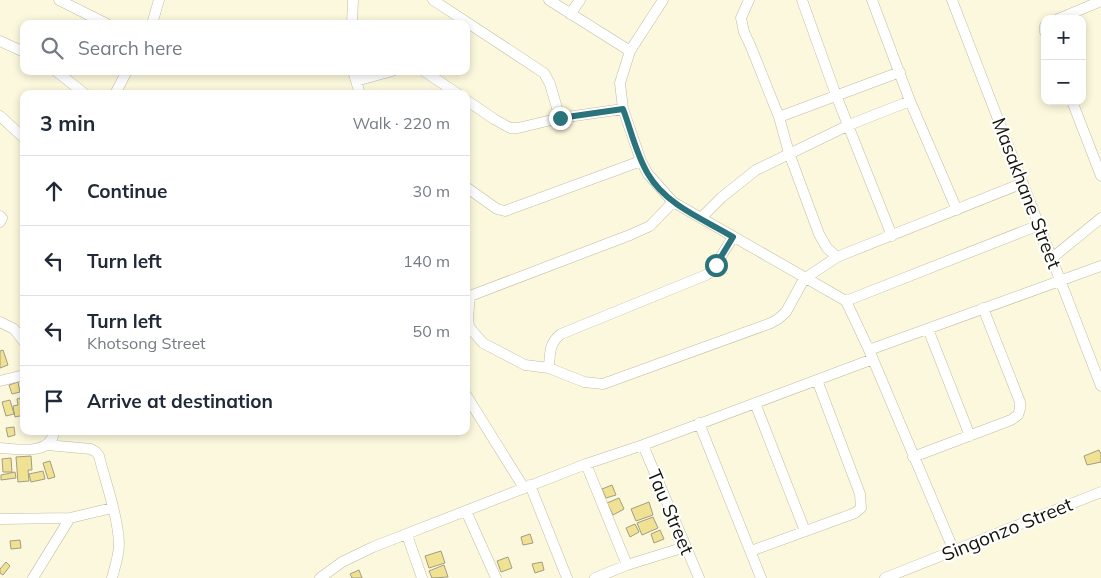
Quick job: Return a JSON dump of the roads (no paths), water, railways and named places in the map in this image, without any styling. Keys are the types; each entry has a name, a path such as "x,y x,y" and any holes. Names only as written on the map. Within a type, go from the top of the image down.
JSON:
{"street":[{"path":"59,0 99,20"},
{"path":"153,20 159,0"},
{"path":"352,20 353,0"},
{"path":"433,0 463,20"},
{"path":"549,0 630,51"},
{"path":"570,14 580,0"},
{"path":"663,0 630,51 620,83 623,109 642,161 653,182 673,202 804,279 846,301 871,355 954,551"},
{"path":"749,0 741,18 744,32 779,117 789,153 819,234 827,248 837,256"},
{"path":"802,0 836,95 892,236"},
{"path":"872,0 910,101 957,210"},
{"name":"Masakhane Street","path":"952,0 1101,386"},
{"path":"1068,15 1101,1"},
{"path":"470,24 544,73 550,84 560,118"},
{"path":"0,41 20,50"},
{"path":"779,117 900,72"},
{"path":"61,75 80,90"},
{"path":"117,90 125,75"},
{"path":"430,75 452,90"},
{"path":"354,76 359,90"},
{"path":"701,218 746,176 789,153 849,125 910,101"},
{"path":"470,103 510,128 518,128 560,118 623,109"},
{"path":"1074,105 1101,176"},
{"path":"0,116 20,134"},
{"path":"470,190 497,209 505,210 642,161"},
{"path":"470,327 483,343 526,365 549,368 584,382 603,384 611,382 778,320 786,312 804,279 837,256 1023,183"},
{"path":"470,293 636,233 650,226 673,202"},
{"path":"0,216 2,218 0,222"},
{"path":"1052,258 1101,218"},
{"path":"846,301 1039,225"},
{"path":"549,368 551,345 554,339 561,334 706,275 716,265 733,237"},
{"path":"320,578 332,575 354,555 586,464 643,445 817,380 928,329 1101,266"},
{"path":"913,457 1011,420 1018,415 1020,409 1018,394 983,308"},
{"path":"0,322 14,329 20,337"},
{"path":"928,329 970,436"},
{"path":"0,381 20,376"},
{"path":"751,551 860,511 862,503 817,380"},
{"path":"470,401 527,487 567,578"},
{"path":"755,403 805,532"},
{"path":"699,423 761,578"},
{"path":"47,445 53,439 54,435"},
{"path":"0,448 29,450 47,445 84,447 96,452 100,456 119,545 112,578"},
{"name":"Tau Street","path":"643,445 699,578"},
{"path":"586,464 626,565"},
{"name":"Singonzo Street","path":"886,578 1101,492"},
{"path":"0,519 70,518 112,508"},
{"path":"466,511 496,578"},
{"path":"33,578 70,518"},
{"path":"407,535 422,578"},
{"path":"595,578 626,565 685,547"}]}
